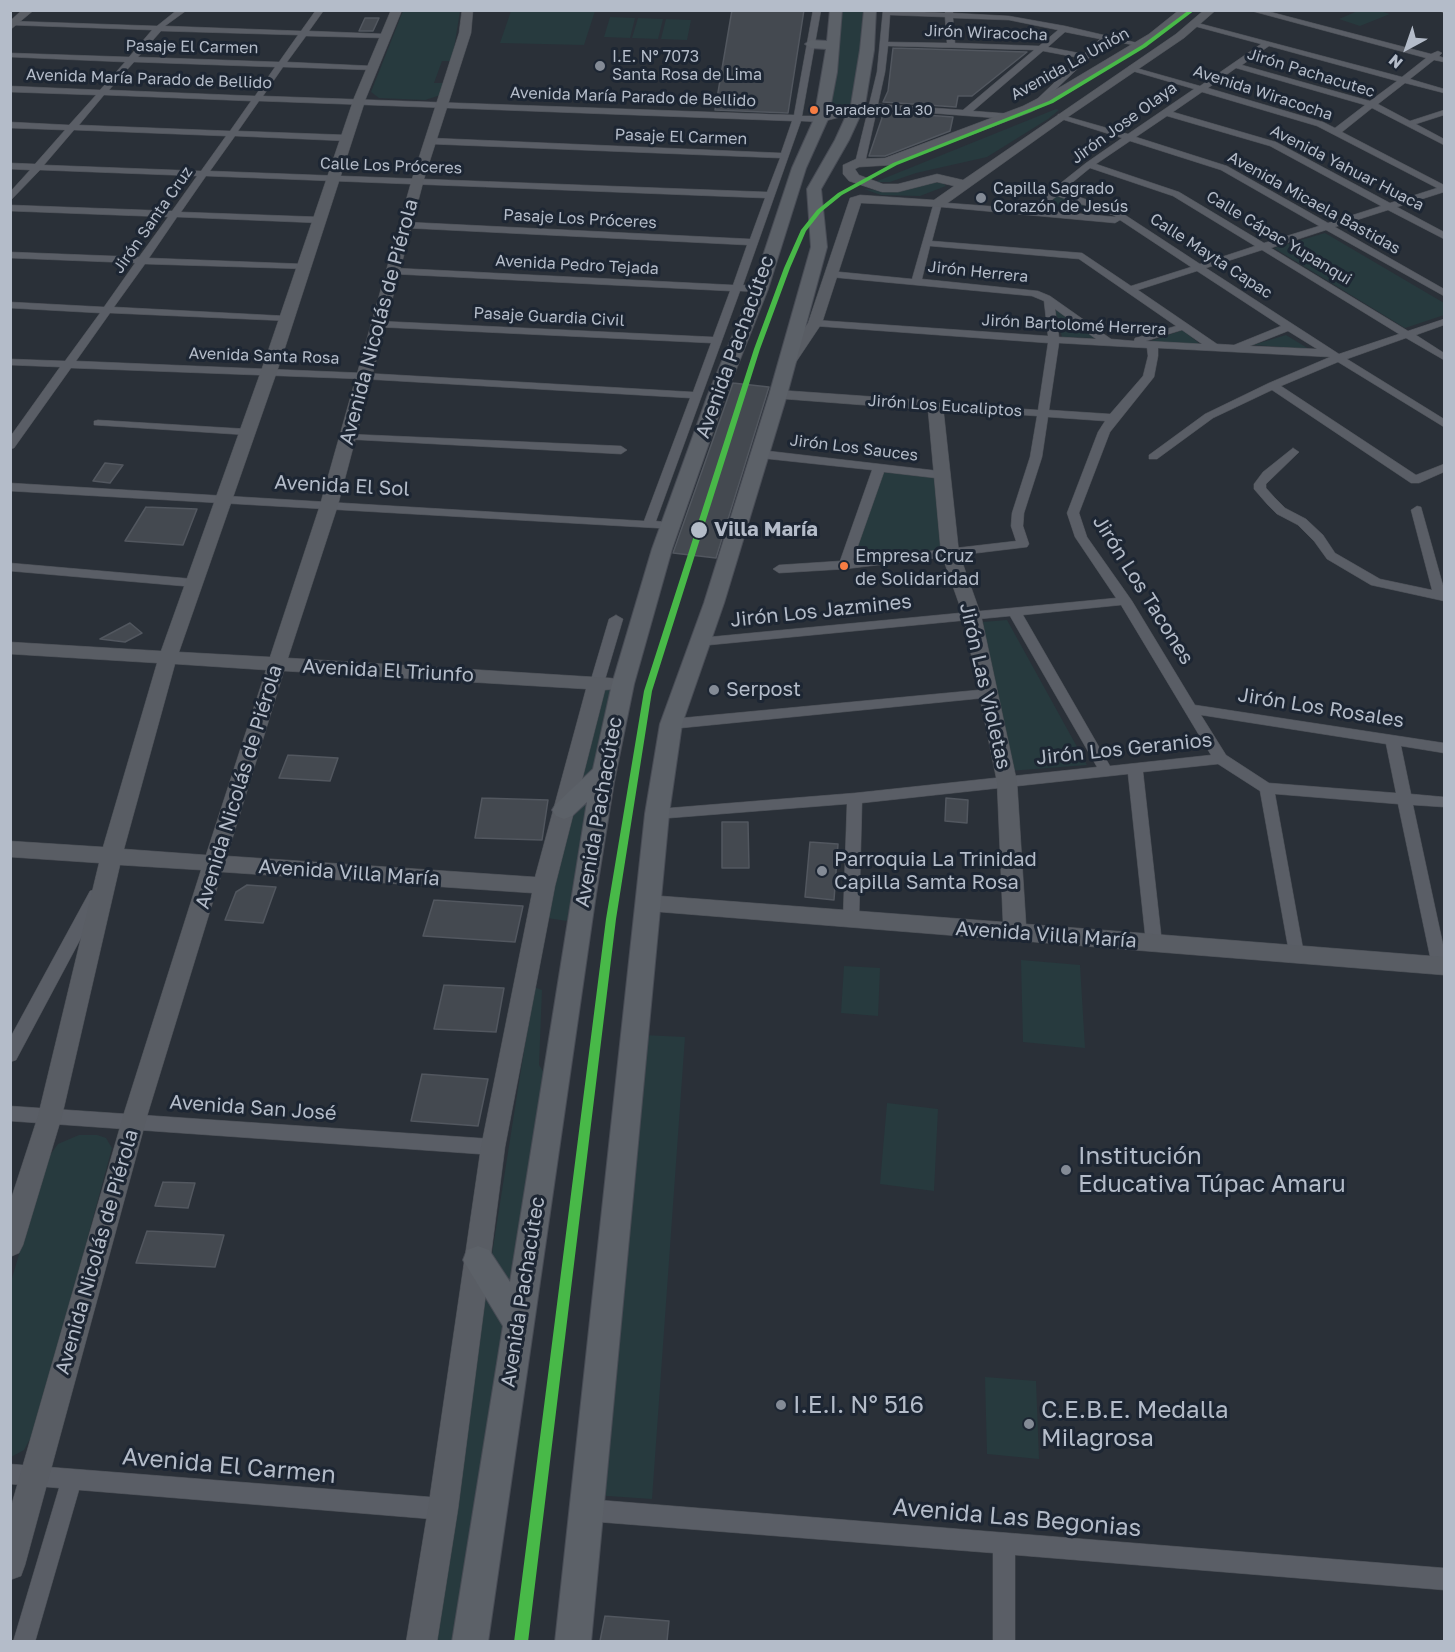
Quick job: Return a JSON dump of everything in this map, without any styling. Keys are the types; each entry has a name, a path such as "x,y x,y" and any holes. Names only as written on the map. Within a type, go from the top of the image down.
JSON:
{"main road":[{"name":"Avenida Pachacútec","path":"470,1641 604,772 623,684 659,525 716,397 760,288 785,207 821,119 836,10"},
{"path":"573,1641 657,814 671,724 714,603 778,395 819,248 814,189 856,110 870,10"},
{"path":"868,28 887,14"},
{"path":"811,44 833,45"},
{"path":"864,63 881,72"},
{"path":"564,810 604,772"},
{"path":"478,1260 519,1324"}],"street":[{"path":"12,24 29,10"},
{"path":"10,198 157,30 168,19 183,10"},
{"name":"Jirón Santa Cruz","path":"10,446 320,10"},
{"path":"10,1245 50,1116 109,866 167,657 268,373 358,102 397,10"},
{"name":"Avenida Nicolás de Piérola","path":"10,1565 134,1123 329,505 417,182 465,33 468,10"},
{"name":"Avenida Pachacútec","path":"659,525 695,395 719,340 797,118 817,10"},
{"name":"Avenida La Unión","path":"1186,10 1173,22 1036,105 887,162 860,163 861,173 864,177 889,185 902,184 970,168 1007,155 1197,24 1211,10"},
{"path":"1252,10 1444,60"},
{"path":"965,184 938,178 898,188 877,187 857,180 849,174 849,165 860,163 875,106 885,44 887,14 949,12 1010,18 1138,44"},
{"path":"949,12 951,45"},
{"path":"12,24 385,36"},
{"path":"1197,24 1404,78 1444,91"},
{"path":"965,113 1065,28"},
{"path":"1036,105 1107,37"},
{"name":"Jirón Jose Olaya","path":"1031,212 1089,165 1268,43"},
{"name":"Jirón Wiracocha","path":"885,44 1041,48 1085,57"},
{"path":"1336,132 1404,78 1444,50"},
{"name":"Pasaje El Carmen","path":"10,55 372,68"},
{"name":"Jirón Pachacutec","path":"1234,65 1371,104 1444,142"},
{"name":"Avenida Wiracocha","path":"1132,69 1320,124 1444,188"},
{"name":"Avenida María Parado de Bellido","path":"10,89 821,119 875,106 1009,116"},
{"name":"Avenida Yahuar Huaca","path":"1164,112 1273,144 1444,236"},
{"path":"1408,124 1443,113"},
{"name":"Avenida Micaela Bastidas","path":"1061,116 1224,168 1444,293"},
{"path":"10,125 347,138"},
{"name":"Pasaje El Carmen","path":"431,141 785,156"},
{"name":"Calle Cápac Yupanqui","path":"1089,165 1176,194 1265,246 1444,357"},
{"name":"Calle Los Próceres","path":"10,166 769,195"},
{"path":"916,281 937,204 965,184 970,168"},
{"path":"1131,289 1444,188"},
{"path":"1055,192 1116,213 1126,221"},
{"name":"Calle Mayta Capac","path":"830,274 855,201 858,199 1126,221 1334,356 1444,424"},
{"path":"10,208 320,220"},
{"name":"Pasaje Los Próceres","path":"406,225 753,242"},
{"path":"926,243 1082,256 1216,348"},
{"path":"10,255 304,267"},
{"name":"Avenida Pedro Tejada","path":"394,271 760,288"},
{"path":"785,368 815,323 830,274"},
{"name":"Jirón Herrera","path":"830,274 1034,293 1109,343"},
{"path":"779,569 845,566 1023,544 1017,526 1018,513 1036,457 1054,340 1049,301"},
{"path":"10,305 286,319"},
{"path":"1153,457 1209,416 1334,356 1410,335 1444,322"},
{"name":"Jirón Bartolomé Herrera","path":"815,323 1334,356"},
{"name":"Pasaje Guardia Civil","path":"378,324 719,340"},
{"path":"1125,344 1185,326"},
{"path":"1233,349 1289,327"},
{"name":"Jirón Los Tacones","path":"1152,345 1153,356 1148,377 1113,418 1091,462 1082,493 1073,513 1082,537 1125,600 1221,759"},
{"name":"Avenida Santa Rosa","path":"10,362 363,376 695,395"},
{"path":"1273,385 1415,480 1444,468"},
{"name":"Jirón Los Eucaliptos","path":"778,395 1113,418"},
{"name":"Jirón Las Violetas","path":"935,406 944,475 950,553 972,615 1007,782 1015,932"},
{"path":"10,422 28,422"},
{"path":"98,423 247,432"},
{"path":"347,437 621,450"},
{"path":"1293,452 1260,484 1260,489 1281,511 1302,522 1319,538 1331,556 1376,582 1442,596 1417,510"},
{"name":"Jirón Los Sauces","path":"760,454 944,475"},
{"path":"845,566 879,468"},
{"name":"Avenida El Sol","path":"10,488 659,525"},
{"path":"10,567 194,583"},
{"name":"Jirón Los Jazmines","path":"699,642 1125,600"},
{"path":"1014,611 1106,771"},
{"name":"Avenida Pachacútec","path":"421,1641 443,1509 493,1147 544,886 616,619"},
{"name":"Avenida El Triunfo","path":"10,648 623,684"},
{"path":"671,724 989,694"},
{"name":"Jirón Los Rosales","path":"1192,709 1444,748"},
{"path":"1392,739 1403,799 1442,966"},
{"name":"Jirón Los Geranios","path":"657,814 855,798 1221,759 1267,788 1444,802"},
{"path":"1135,768 1154,943"},
{"path":"1267,788 1296,954"},
{"path":"851,919 855,798"},
{"name":"Avenida Villa María","path":"10,849 109,866 216,864 544,886"},
{"path":"10,1055 109,866"},
{"name":"Avenida Villa María","path":"648,903 1442,966"},
{"name":"Avenida San José","path":"10,1113 493,1147"},
{"name":"Avenida El Carmen","path":"10,1474 443,1509"},
{"path":"24,1641 72,1479"},
{"name":"Avenida Las Begonias","path":"585,1510 1444,1579"},
{"path":"1004,1544 1004,1641"}],"green space":[{"path":"511,10 595,11 584,45 500,43"},
{"path":"1360,10 1390,14 1360,26 1339,19"},
{"path":"403,11 460,11 452,61 442,61 434,83 445,83 441,95 425,100 379,98 371,92"},
{"path":"843,11 863,11 857,94 853,105 830,114 826,113"},
{"path":"610,17 635,18 630,38 604,37"},
{"path":"638,18 663,19 658,39 632,38"},
{"path":"666,19 691,20 687,40 661,39"},
{"path":"1056,109 1059,110 1048,119 987,157 916,173 890,182 875,182"},
{"path":"934,182 943,183 946,186 920,196 881,195 864,189 899,191"},
{"path":"1054,195 1100,210 1103,213 1042,208"},
{"path":"1325,233 1444,303 1444,315 1405,328 1274,248"},
{"path":"1055,309 1095,338 1062,337"},
{"path":"1183,330 1201,345 1148,342"},
{"path":"1286,335 1309,349 1253,345"},
{"path":"884,471 937,478 941,550 852,561"},
{"path":"1007,620 1087,765 1009,771 983,622"},
{"path":"602,690 615,690 567,921 547,918"},
{"path":"1021,960 1080,965 1085,1048 1023,1042"},
{"path":"844,966 880,968 878,1016 841,1013"},
{"path":"534,987 542,990 539,1065 545,1074 457,1641 431,1642"},
{"path":"643,1035 685,1037 652,1499 593,1495"},
{"path":"887,1103 938,1109 934,1191 880,1184"},
{"path":"79,1135 97,1135 106,1138 112,1148 36,1428 24,1450 11,1457 10,1285 47,1159 58,1144"},
{"path":"985,1377 1036,1381 1039,1459 987,1454"}],"building":[{"path":"732,10 804,10 788,113 715,110"},
{"path":"365,18 379,18 373,31 359,31"},
{"path":"893,48 1027,52 972,96 958,96 956,107 883,102 888,91"},
{"path":"884,112 953,117 950,131 885,156 869,156"},
{"path":"733,383 769,387 716,558 673,553"},
{"path":"105,463 123,465 110,483 93,481"},
{"path":"146,507 197,509 183,545 125,541"},
{"path":"130,623 142,633 125,642 100,639"},
{"path":"288,755 338,758 330,781 279,778"},
{"path":"482,798 548,800 542,840 475,838"},
{"path":"946,798 968,800 967,823 945,821"},
{"path":"722,822 748,822 749,868 722,868"},
{"name":"Parroquia La Trinidad Capilla Samta Rosa","path":"810,842 838,844 834,900 805,897"},
{"path":"247,885 276,887 263,923 225,920 236,892"},
{"path":"434,900 523,906 515,942 423,936"},
{"path":"444,985 504,988 496,1032 434,1029"},
{"path":"422,1074 488,1079 478,1126 411,1121"},
{"path":"163,1182 195,1183 188,1208 155,1206"},
{"path":"147,1231 224,1235 215,1267 136,1263"},
{"path":"605,1616 669,1621 667,1641 600,1641"}],"transit line":[{"path":"521,1642 611,919 648,691 757,349 787,268 803,231 819,211 840,194 895,164 1051,102 1144,46 1193,10"}],"place":[{"name":"I.E. N° 7073 Santa Rosa de Lima","path":"600,66"},
{"name":"Paradero La 30","path":"814,110"},
{"name":"Capilla Sagrado Corazón de Jesús","path":"981,198"},
{"name":"Villa María","path":"699,530"},
{"name":"Empresa Cruz de Solidaridad","path":"844,566"},
{"name":"Serpost","path":"714,690"},
{"name":"Parroquia La Trinidad Capilla Samta Rosa","path":"822,871"},
{"name":"Institución Educativa Túpac Amaru","path":"1066,1170"},
{"name":"I.E.I. N° 516","path":"781,1405"},
{"name":"C.E.B.E. Medalla Milagrosa","path":"1029,1424"}]}
